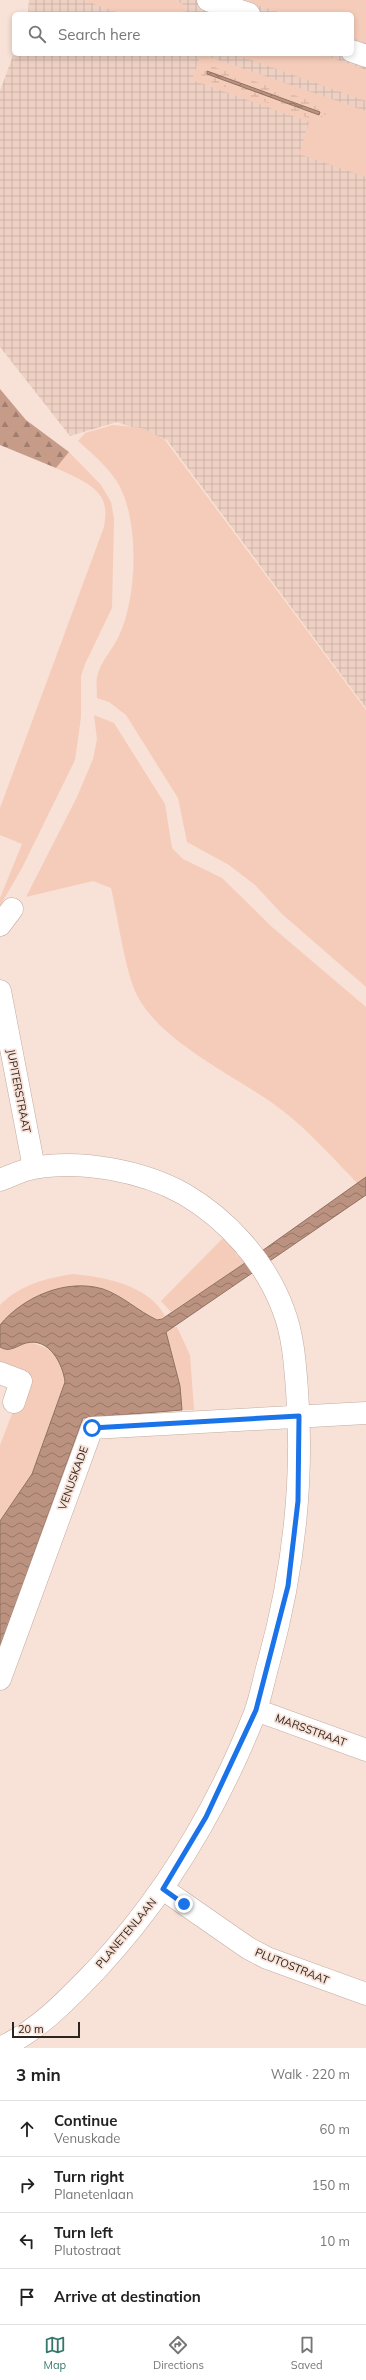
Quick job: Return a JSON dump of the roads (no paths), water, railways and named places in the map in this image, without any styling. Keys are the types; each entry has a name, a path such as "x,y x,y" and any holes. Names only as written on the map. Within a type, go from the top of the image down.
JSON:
{"street":[{"path":"208,0 243,12"},
{"path":"354,52 366,56"},
{"name":"JUPITERSTRAAT","path":"0,991 34,1168"},
{"name":"PLANETENLAAN","path":"0,1180 34,1168 75,1166 105,1168 149,1178 169,1186 203,1206 232,1230 267,1276 284,1312 295,1362 299,1416 298,1501 288,1586 256,1710 206,1817 163,1889 118,1947 77,1990 35,2028 5,2042"},
{"path":"0,1373 21,1381 14,1402"},
{"path":"299,1416 366,1412"},
{"name":"VENUSKADE","path":"0,1679 92,1428 299,1416"},
{"name":"MARSSTRAAT","path":"256,1710 366,1750"},
{"name":"PLUTOSTRAAT","path":"163,1889 248,1948 267,1958 366,1994"}],"water":[{"path":"207,71 320,112 319,115 207,74"},
{"path":"366,1177 366,1195 166,1332 180,1386 182,1410 83,1418 0,1647 0,1521 32,1474 65,1382 58,1360 48,1348 42,1344 34,1342 26,1343 10,1349 0,1347 0,1325 21,1306 33,1298 60,1288 75,1286 89,1286 103,1289 157,1320 162,1319 245,1263"}]}
